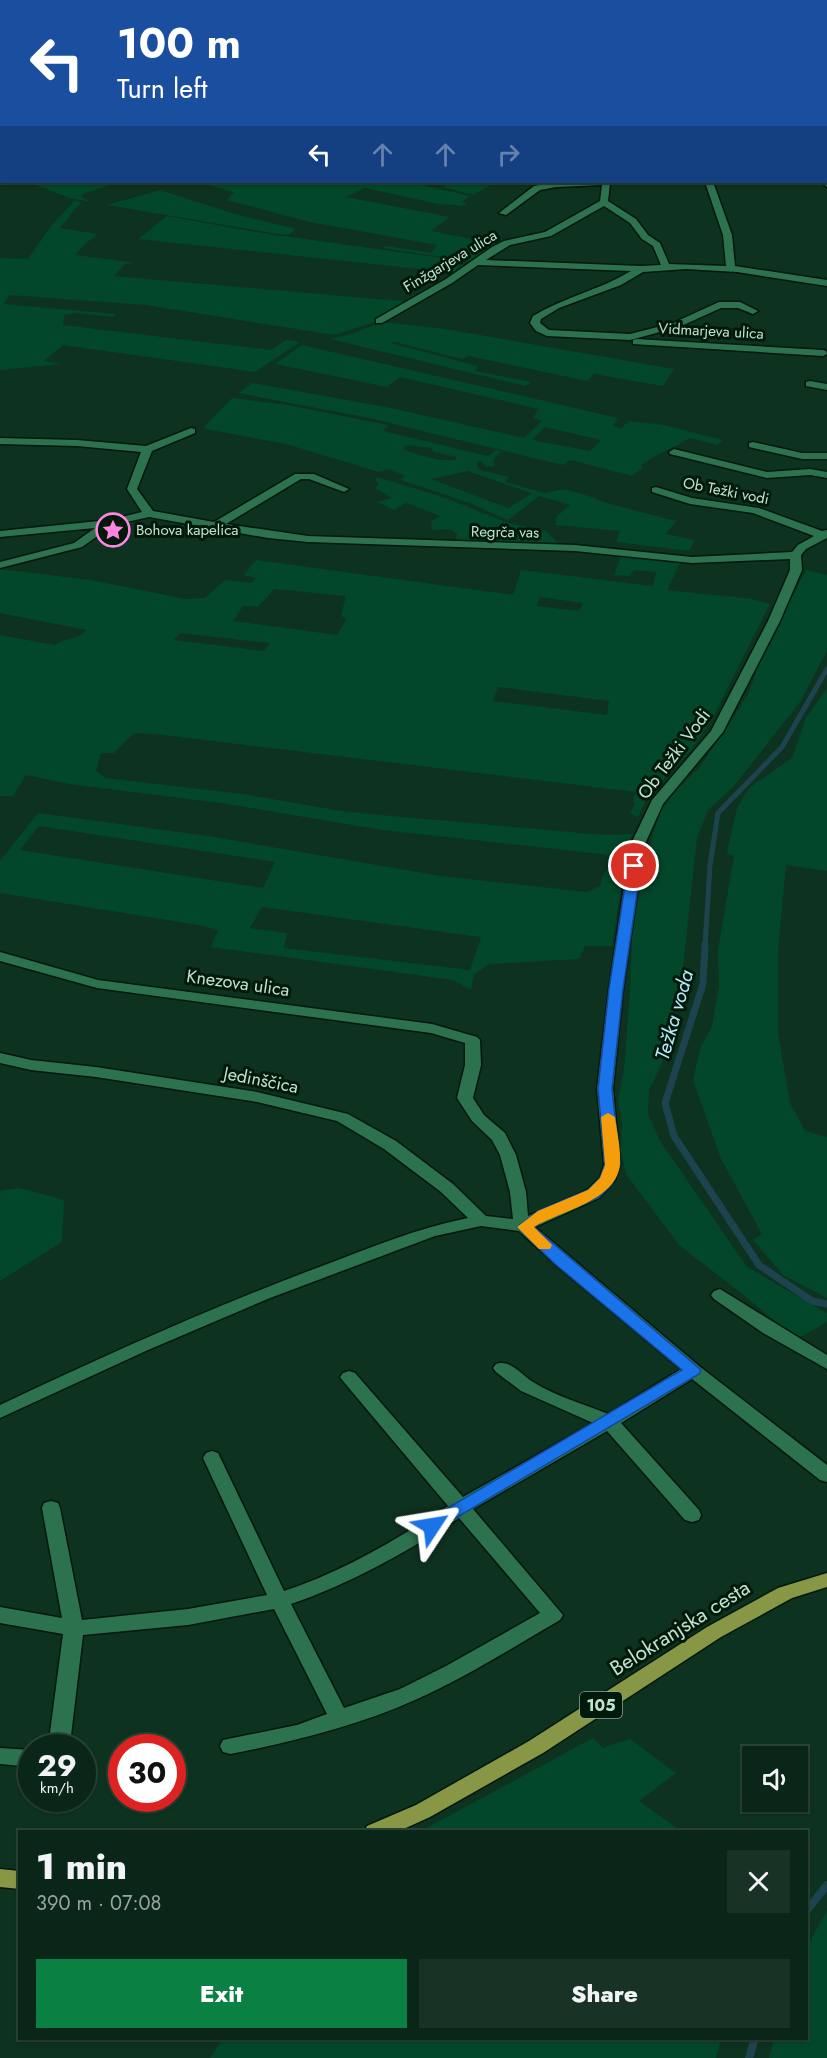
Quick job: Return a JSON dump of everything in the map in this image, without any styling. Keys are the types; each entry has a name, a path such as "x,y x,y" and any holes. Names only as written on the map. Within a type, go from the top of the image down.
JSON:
{"main road":[{"name":"Belokranjska cesta","path":"379,1830 423,1811 536,1747 714,1632 785,1593 827,1580"},
{"path":"0,1878 18,1880"}],"street":[{"name":"Finžgarjeva ulica","path":"503,213 537,188 556,184 582,183"},
{"name":"Finžgarjeva ulica","path":"379,321 449,281 507,243 560,229 604,202 607,183"},
{"path":"709,183 726,223 732,255 730,269"},
{"path":"604,202 633,221 645,237 657,244 666,267"},
{"name":"Vidmarjeva ulica","path":"475,262 641,269 666,267 730,269 771,272 827,283"},
{"name":"Vidmarjeva ulica","path":"641,269 618,283 556,306 536,318 535,323 539,329 548,333 630,337 649,334 676,325 719,305 740,305 753,311"},
{"name":"Vidmarjeva ulica","path":"598,337 622,341 823,353"},
{"path":"810,384 827,387"},
{"path":"0,441 77,443 147,449 191,431"},
{"path":"753,445 802,456 827,456"},
{"path":"0,534 109,523 149,514 132,489 147,449"},
{"name":"Ob Težki vodi","path":"674,452 767,475 810,471 827,475"},
{"path":"215,526 299,476 310,476 344,489"},
{"name":"Ob Težki vodi","path":"656,490 690,501 755,510 825,534"},
{"name":"Regrča vas","path":"149,514 308,539 498,548 575,548 692,560 795,555"},
{"path":"0,565 78,545 109,523"},
{"path":"795,555 825,534"},
{"name":"Ob Težki Vodi","path":"524,1227 543,1215 593,1194 607,1180 612,1165 605,1089 616,989 638,846 657,803 717,732 774,621 796,570 795,555"},
{"name":"Knezova ulica","path":"0,957 97,984 432,1029 472,1040 473,1065 465,1098 478,1118 499,1137 508,1155 524,1227"},
{"name":"Jedinščica","path":"0,1058 30,1065 96,1072 257,1097 342,1117 390,1145 447,1188 481,1221"},
{"path":"0,1412 142,1346 264,1294 432,1230 481,1221 524,1227 693,1370 827,1475"},
{"path":"720,1295 769,1329 827,1363"},
{"path":"502,1368 527,1387 609,1422 692,1515"},
{"path":"0,1615 74,1628 188,1617 279,1600 319,1587 417,1536 462,1506 609,1422 693,1370"},
{"path":"230,1746 297,1733 407,1695 554,1615 349,1377"},
{"path":"212,1458 279,1600 339,1718"},
{"path":"51,1508 74,1628 61,1734"},
{"path":"0,1756 18,1758"}],"green space":[{"path":"31,183 117,183 82,194 81,197 91,202 70,198"},
{"path":"201,183 425,183 422,185 470,196 462,202 466,204 465,206 439,204 365,188 346,197 450,217 431,231 502,245 469,261 383,248 386,246 431,253 437,245 310,222 227,200 234,192"},
{"path":"444,183 494,183 473,195 443,187 448,184"},
{"path":"160,190 238,215 296,229 288,235 278,234 107,205"},
{"path":"74,201 81,202 60,228 98,234 75,255 136,263 125,264 114,276 412,302 378,321 334,335 146,305 10,295 3,304 116,314 114,317 76,313 64,315 63,325 271,350 286,340 300,342 255,372 63,345 44,361 61,364 0,370 0,258 28,259 52,225"},
{"path":"167,216 262,233 442,258 457,261 465,266 458,273 138,239"},
{"path":"382,322 445,329 674,369 663,386 594,374 587,381 469,356 462,359 395,342 390,343 478,366 475,371 531,382 526,386 330,339 352,334"},
{"path":"302,345 618,418 613,426 621,428 629,421 664,425 722,440 718,445 690,438 641,465 643,468 632,476 570,460 563,465 369,418 239,393 252,383 386,407 524,438 542,421 533,418 539,409 400,377 387,387 275,364","holes":["545,427 601,440 590,451 532,440"]},
{"path":"232,398 287,405 388,425 383,431 488,456 497,450 502,452 495,457 493,462 495,466 486,467 481,461 477,462 480,470 509,477 505,482 545,493 565,489 606,503 676,521 666,534 695,540 689,551 616,542 620,531 555,525 557,516 570,505 539,496 508,520 467,502 401,480 405,476 389,469 379,472 286,444 204,427","holes":["407,445 431,448 434,452 457,457 455,460 430,458 406,451 403,448","468,471 531,493 531,494 508,508 431,479"]},
{"path":"377,477 446,498 508,523 546,531 559,544 468,543 456,540 457,534 451,529 432,530 431,522 440,516 406,503 394,510 377,502 392,498 375,488 379,484 375,480"},
{"path":"621,556 680,563 667,590 752,599 770,604 711,721 691,750 648,795 638,817 630,813 635,804 633,798 636,792 155,734 134,733 114,753 101,753 96,771 105,778 243,794 347,812 604,835 632,834 626,855 612,946 585,946 579,959 489,964 474,974 471,990 453,980 211,947 218,930 204,926 0,893 0,861 38,813 208,836 441,876 587,892 600,886 610,864 609,856 601,854 382,830 228,804 69,784 26,775 13,796 0,796 0,635 55,645 79,636 87,630 0,613 0,569 91,580 185,599 205,598 225,580 251,583 256,578 244,575 256,560 513,595 521,570 653,586 656,572 634,570 630,576 614,575","holes":["274,589 346,596 341,615 346,620 337,635 233,621 243,606 258,607","540,597 583,603 579,611 537,606","180,633 268,643 264,651 174,640","498,687 609,701 607,715 493,701","39,826 275,862 263,888 20,850","262,907 481,938 470,970 284,948 287,933 250,928"]},
{"path":"806,570 827,575 827,651 800,702 734,786 708,810 697,838 681,985 671,1020 667,1053 649,1090 648,1114 660,1141 747,1267 827,1313 827,1322 800,1337 780,1325 680,1246 626,1174 621,1150 622,1124 618,1100 624,1069 632,936 644,865 660,811 674,792 700,767 734,717 749,692 762,656"},
{"path":"827,688 827,871 786,865 778,951 778,1033 790,1103 805,1131 827,1137 827,1298 783,1275 753,1240 762,1234 721,1159 693,1080 700,1049 712,1026 719,986 718,950 734,856 727,853 737,808 749,788 792,758 806,718"},
{"path":"19,1188 64,1200 62,1242 0,1281 0,1191"},
{"path":"593,1738 603,1748 630,1739 676,1773 639,1801 680,1830 423,1830"},
{"path":"827,1910 827,2058 769,2058 774,2040 808,2040 808,1945"},
{"path":"223,2040 721,2040 716,2058 210,2058"}],"waterway":[{"name":"Težka voda","path":"705,946 710,865 718,813 782,747 827,669"},
{"name":"Težka voda","path":"705,944 703,984 665,1103 674,1136 759,1265 812,1301 827,1304"},
{"name":"Težka voda","path":"808,1909 827,1885"},
{"name":"Težka voda","path":"749,2058 754,2040"}],"slow traffic":[{"path":"545,1245 524,1227 543,1215 593,1194 607,1180 612,1165 608,1117"}],"place":[{"name":"Bohova kapelica","path":"113,530"}],"route":[{"path":"432,1526 693,1370 524,1227 543,1215 593,1194 607,1180 612,1165 605,1089 616,989 634,866"}]}
